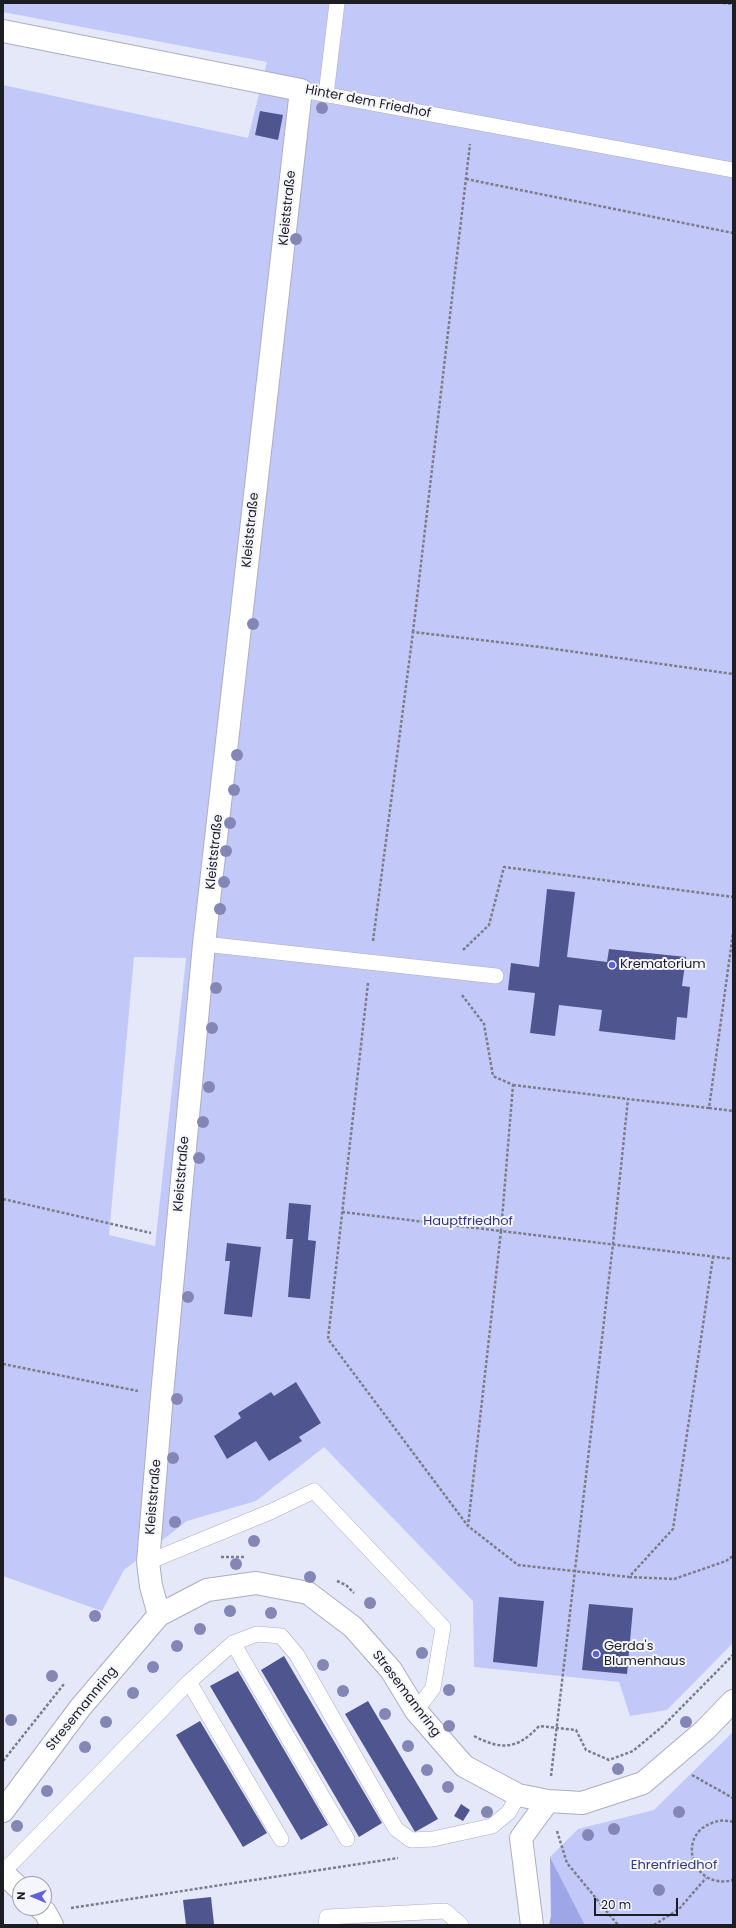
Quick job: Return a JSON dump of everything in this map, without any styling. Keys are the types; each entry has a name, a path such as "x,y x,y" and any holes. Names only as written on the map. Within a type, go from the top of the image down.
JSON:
{"street":[{"name":"Hinter dem Friedhof","path":"3,31 301,90"},
{"name":"Kleiststraße","path":"159,1615 151,1586 148,1562 176,1239 204,944 301,90"},
{"name":"Stresemannring","path":"3,1811 80,1708 159,1615 207,1590 256,1583 308,1593 353,1628 391,1670 416,1711 464,1766 518,1795 548,1801 582,1803 643,1783 705,1730 733,1701"},
{"path":"532,1925 521,1838 548,1801"},
{"path":"3,1873 12,1881"}],"lane":[{"path":"326,95 338,3"},
{"name":"Hinter dem Friedhof","path":"301,90 733,170"},
{"path":"204,944 496,976"},
{"path":"148,1562 270,1512 314,1491 443,1627 433,1688 416,1711"},
{"path":"3,1873 189,1682 233,1643 257,1634 281,1636 297,1655 396,1828 411,1840 433,1839 492,1826 508,1812 518,1795"},
{"path":"233,1643 347,1839"},
{"path":"189,1682 281,1839"},
{"path":"326,1925 327,1917 445,1911 461,1925"}],"path":[{"path":"723,3 733,4"},
{"path":"413,632 473,122"},
{"path":"466,179 733,233"},
{"path":"733,897 504,867 489,925 442,970 484,1024 493,1076 513,1085 628,1100 733,1111"},
{"path":"709,1108 733,933"},
{"path":"513,1085 501,1231 468,1526 518,1565 629,1577 674,1579 726,1561 733,1556"},
{"path":"618,1925 567,1863 548,1801 613,1244 628,1100"},
{"path":"3,1199 176,1239"},
{"path":"342,1212 733,1259"},
{"path":"629,1577 673,1529 713,1257"},
{"path":"3,1364 162,1395"},
{"path":"556,1727 576,1730 586,1750 609,1760 633,1751 663,1726 733,1655"},
{"path":"667,1762 733,1798"},
{"path":"733,1822 718,1821 708,1824 695,1838 692,1847 693,1862 706,1878 723,1883 733,1880"},
{"path":"52,1914 403,1858"},
{"path":"654,1925 679,1909 706,1878"}],"green space":[{"name":"Hauptfriedhof","path":"3,3 733,3 733,1643 667,1710 630,1716 619,1682 474,1667 473,1601 324,1447 256,1501 187,1521 124,1570 102,1611 3,1576 3,85 248,138 267,62 3,12","holes":["134,957 186,958 155,1246 109,1235"]},
{"name":"Ehrenfriedhof","path":"733,1732 733,1925 585,1925 550,1857 578,1829 654,1810"}],"shaded area":[{"path":"550,1857 585,1925 549,1925 551,1916"}],"building":[{"path":"260,111 283,115 278,140 255,135"},
{"name":"Krematorium","path":"547,889 575,892 567,957 607,962 609,949 686,957 682,986 690,987 687,1018 677,1017 675,1040 599,1031 602,1010 559,1005 555,1036 530,1033 535,993 508,990 511,963 539,967"},
{"path":"289,1203 311,1205 308,1240 316,1241 310,1299 288,1297 293,1239 286,1239"},
{"path":"227,1243 261,1247 252,1317 224,1314 230,1261 225,1261"},
{"path":"296,1382 321,1423 299,1437 302,1441 269,1461 256,1441 227,1459 214,1436 241,1418 238,1413 271,1392 274,1396"},
{"path":"499,1597 544,1601 537,1667 493,1662"},
{"path":"589,1604 633,1608 627,1674 582,1670"},
{"path":"284,1656 382,1823 359,1837 261,1670"},
{"path":"238,1671 328,1825 301,1840 210,1686"},
{"path":"368,1701 438,1819 415,1832 345,1714"},
{"path":"200,1721 267,1833 243,1847 176,1735"},
{"path":"461,1804 470,1810 463,1821 454,1816"},
{"path":"211,1897 214,1924 186,1925 183,1900"}],"place":[{"name":"Krematorium","path":"612,965"},
{"name":"Gerda's Blumenhaus","path":"596,1654"}]}
